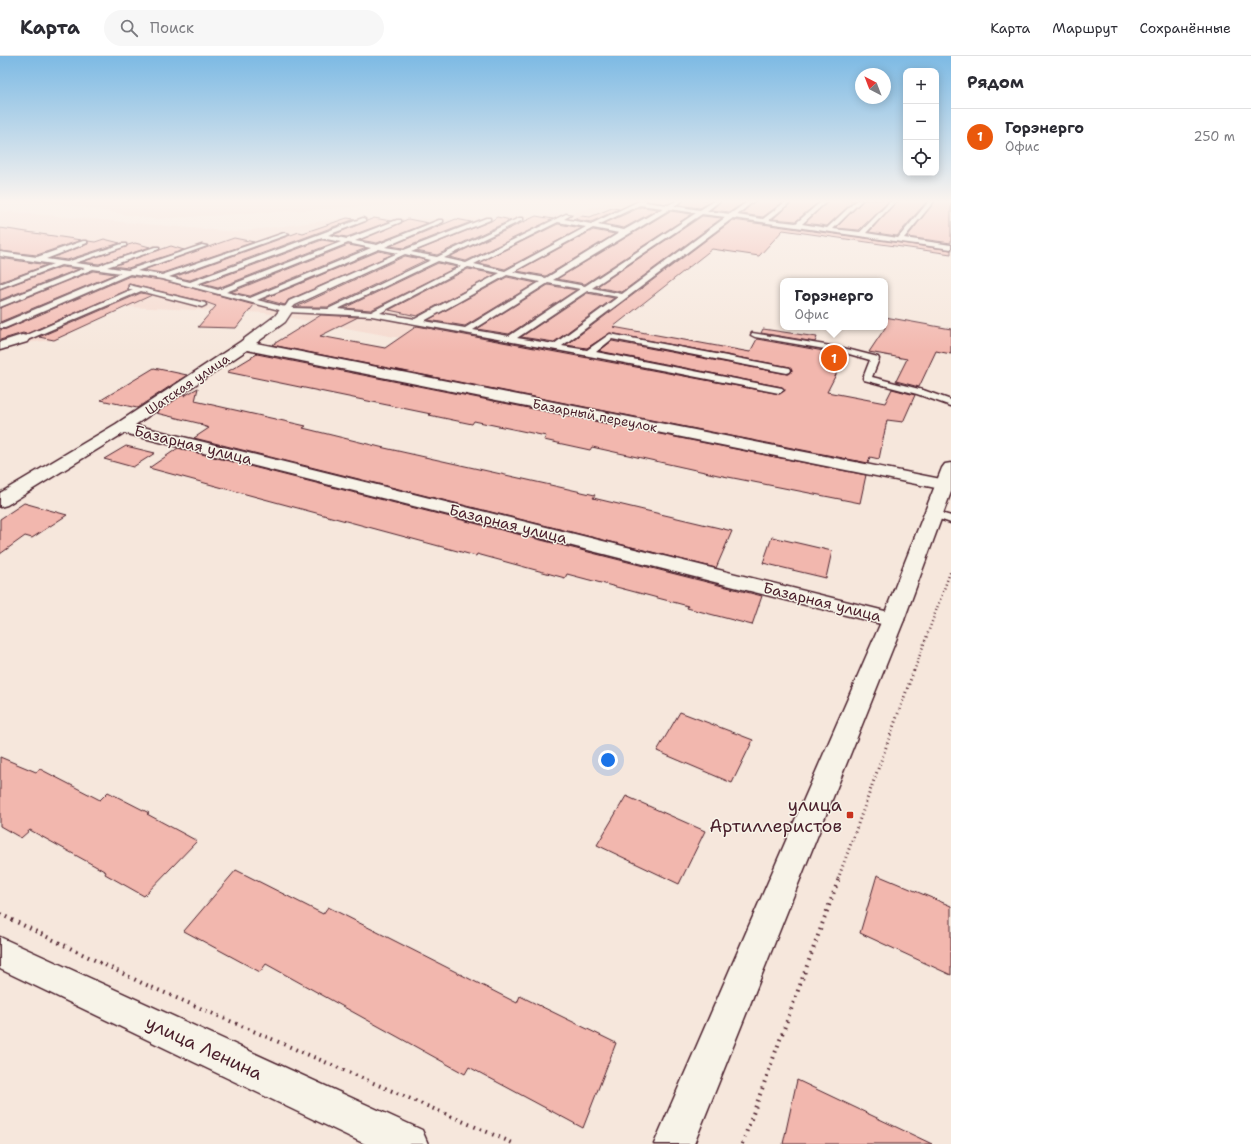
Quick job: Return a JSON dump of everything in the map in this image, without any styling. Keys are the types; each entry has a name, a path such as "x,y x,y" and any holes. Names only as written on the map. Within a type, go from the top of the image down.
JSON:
{"street":[{"name":"Шатская улица","path":"0,501 122,427 245,345 280,319 287,310"},
{"path":"0,346 22,339"},
{"name":"Базарный переулок","path":"245,345 948,476"},
{"name":"Базарная улица","path":"122,427 893,620"},
{"path":"674,1144 893,620 943,517 948,476"},
{"name":"улица Ленина","path":"0,952 408,1144"}],"lane":[{"path":"35,260 61,251"},
{"path":"0,286 103,251"},
{"path":"0,305 95,268 149,251"},
{"path":"2,326 119,283 129,273 191,251"},
{"path":"162,277 238,251"},
{"path":"191,284 282,251"},
{"path":"219,292 325,251"},
{"path":"251,300 369,251"},
{"path":"398,251 623,296"},
{"path":"287,310 292,303 408,251"},
{"path":"329,310 455,251"},
{"path":"372,314 495,251"},
{"path":"416,322 547,251"},
{"path":"466,331 595,251"},
{"path":"510,339 643,251"},
{"path":"555,347 683,251"},
{"path":"0,254 162,277 287,310 329,310 372,314 589,353 779,390"},
{"path":"119,283 202,305"},
{"path":"22,339 140,289"},
{"path":"755,335 843,350 875,359 867,378 920,392 951,403"},
{"path":"589,353 610,336 787,370"}],"path":[{"path":"742,1144 951,570"},
{"path":"0,914 142,983 516,1144"}],"shaded area":[{"path":"0,251 709,251 614,326 804,362 778,408 265,313 127,307 54,340 15,344 0,342"}],"building":[{"path":"0,251 49,251 37,255"},
{"path":"71,251 96,251 67,260 52,258"},
{"path":"115,251 139,251 99,264 82,262"},
{"path":"157,251 182,251 128,268 113,266"},
{"path":"198,251 228,251 162,273 143,270"},
{"path":"247,251 269,251 190,280 174,277"},
{"path":"293,251 313,251 218,288 202,284"},
{"path":"334,251 359,251 250,296 231,292"},
{"path":"379,251 393,254 288,300 285,305 263,299"},
{"path":"417,251 446,251 437,255"},
{"path":"462,251 487,251 466,261 449,257"},
{"path":"503,251 539,251 505,269 478,263"},
{"path":"554,251 587,251 546,276 517,271"},
{"path":"604,251 636,251 585,284 557,279"},
{"path":"650,251 678,251 622,292 596,287"},
{"path":"692,251 710,251 613,327 750,352 757,339 846,355 827,392 885,403 892,389 915,395 903,422 887,420 879,459 870,457 868,463 272,345 321,315 358,317 320,336 385,348 417,326 780,394 785,390 782,387 599,351 612,341 787,374 792,371 790,367 610,333 587,348 566,345"},
{"path":"724,251 764,251 759,256"},
{"path":"928,251 951,251 951,254"},
{"path":"405,256 426,260 328,307 296,307"},
{"path":"0,258 47,265 0,282"},
{"path":"438,263 457,267 371,310 344,308"},
{"path":"61,267 79,269 0,300 0,289"},
{"path":"468,269 496,274 417,316 389,310"},
{"path":"93,271 115,274 0,322 0,308"},
{"path":"130,276 162,280 254,305 236,328 198,327 216,306 129,284 128,290 26,334 23,333 0,340 0,330 6,329"},
{"path":"507,277 536,283 465,326 428,320"},
{"path":"548,285 576,290 509,334 477,329"},
{"path":"141,293 152,295 54,340 39,337"},
{"path":"587,293 614,298 554,342 521,337"},
{"path":"888,318 951,329 951,354 936,351 919,387 896,381 907,359 869,352 884,330 888,330"},
{"path":"763,329 817,337 815,342 761,333"},
{"path":"257,354 866,475 860,503 718,475 592,447 590,450 544,440 546,436 474,421 472,424 429,415 431,414 227,372"},
{"path":"154,368 187,375 137,408 101,400"},
{"path":"198,388 195,401 306,426 303,428 380,447 595,495 593,498 732,531 716,568 194,438 209,428 200,425 202,424 156,413 188,391 184,396"},
{"path":"126,446 155,453 133,467 104,459"},
{"path":"178,448 762,596 752,625 687,608 688,606 567,574 565,578 477,554 476,556 149,468"},
{"path":"24,503 67,515 32,538 25,536 0,554 0,519"},
{"path":"772,537 832,551 826,578 763,563"},
{"path":"680,712 753,740 732,783 657,751"},
{"path":"0,757 36,772 40,769 100,800 108,792 149,813 147,814 197,841 144,896 105,874 106,872 30,830 21,838 0,826"},
{"path":"626,796 705,831 679,884 597,845"},
{"path":"236,870 323,914 328,907 517,1003 520,996 616,1043 583,1128 469,1067 465,1074 266,964 260,972 184,931"},
{"path":"877,875 951,906 951,975 860,933"},
{"path":"797,1080 932,1144 783,1144"}],"place":[{"name":"Горэнерго","path":"834,358"},
{"name":"улица Артиллеристов","path":"850,815"}]}
